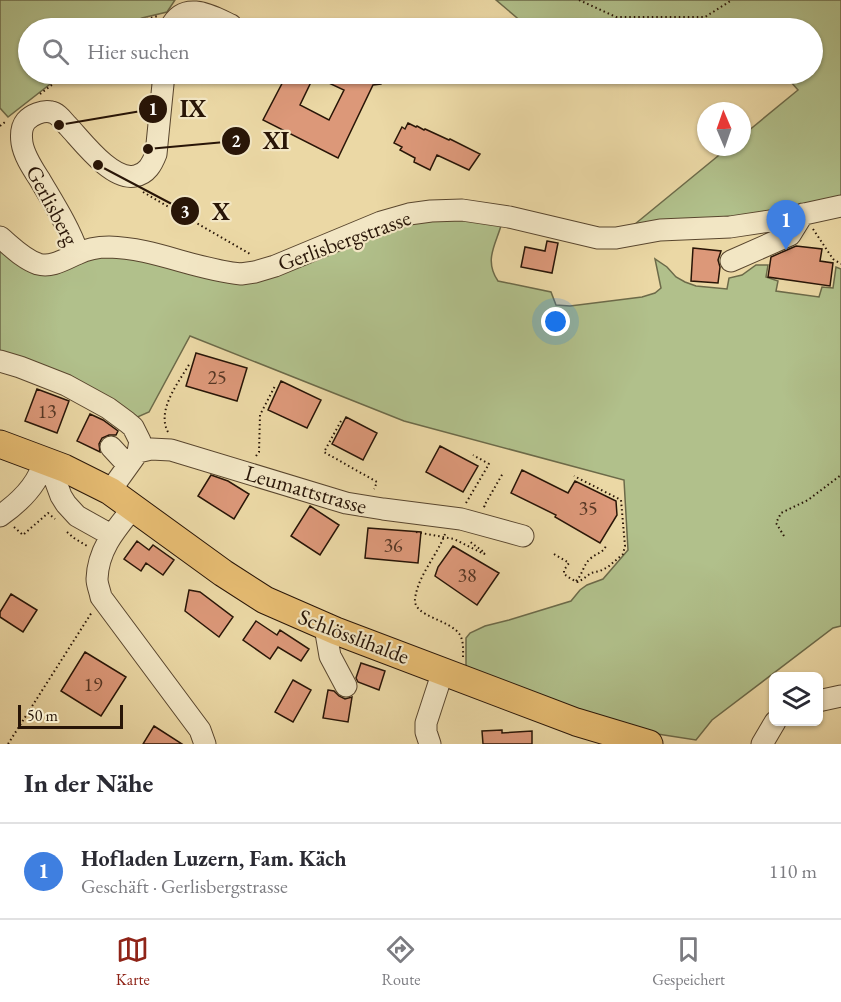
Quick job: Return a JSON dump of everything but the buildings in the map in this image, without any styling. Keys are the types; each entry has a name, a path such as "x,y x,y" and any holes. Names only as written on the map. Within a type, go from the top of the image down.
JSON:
{"main road":[{"name":"Schlösslihalde","path":"0,444 64,468 110,491 223,573 265,600 325,627 453,665 576,722 649,744"}],"street":[{"path":"182,18 192,11 205,12 217,18"},
{"path":"140,175 146,171 156,154 163,84"},
{"name":"Gerlisberg","path":"78,253 72,236 22,145 23,126 28,118 40,112 50,112 60,117 97,157 116,173 131,177 140,175"},
{"name":"Gerlisbergstrasse","path":"0,237 22,255 39,264 49,265 95,248 120,248 241,274 275,266 381,222 431,211 462,210 509,217 598,237 616,238 660,230 730,227 777,220 841,206"},
{"path":"731,261 790,235 803,214"},
{"path":"0,362 66,385 108,408 133,427 140,441 134,458 110,491"},
{"path":"111,447 123,460 134,458"},
{"name":"Leumattstrasse","path":"134,458 151,448 196,451 237,470 322,488 356,505 434,508 461,527 485,524 523,536"},
{"path":"0,516 29,492 42,469 44,460"},
{"path":"44,460 66,504 107,544"},
{"path":"133,508 107,544 97,580 101,597 200,730 205,744"},
{"path":"325,627 330,656 346,686"},
{"path":"430,744 426,723 453,665"},
{"path":"823,700 841,696"},
{"path":"762,744 773,726"}],"path":[{"path":"579,0 616,16 705,16 732,0"},
{"path":"149,18 172,15 173,18"},
{"path":"140,175 142,191 257,257"},
{"path":"803,214 833,259 841,264"},
{"path":"169,433 164,419 166,407 190,363"},
{"path":"237,470 241,461 248,462 260,452 260,415 274,386"},
{"path":"341,421 324,452 377,482 371,491 363,490 356,505"},
{"path":"414,532 454,539 484,554 485,552 461,527 461,511 489,464 473,455"},
{"path":"493,511 484,506 502,473"},
{"path":"784,536 776,523 781,513 808,500 841,475"},
{"path":"554,554 569,563 564,573 576,581 608,567 623,554 625,546 621,500 574,476"},
{"path":"0,516 23,535 48,513 55,519"},
{"path":"61,526 74,538 107,544"},
{"path":"444,537 422,578 415,600 423,614 451,625 461,636 464,646 453,665"},
{"path":"576,581 589,559 603,552 606,546"},
{"path":"8,744 96,606"}],"green space":[{"path":"0,0 175,0 167,12 142,18 18,18 18,84 50,84 8,117 0,108"},
{"path":"496,0 841,0 841,201 793,213 635,224 718,156 751,156 751,129 798,90 793,84 823,84 823,18 517,18"},
{"path":"420,216 502,222 491,258 498,281 551,292 556,305 570,306 642,297 655,293 661,288 655,259 685,282 696,286 727,289 729,278 742,275 756,265 768,265 766,277 778,281 776,291 819,297 822,287 833,288 836,267 841,269 841,626 833,628 775,672 769,672 769,677 712,720 696,740 651,733 613,723 466,667 466,638 470,633 485,626 571,601 587,585 603,579 628,550 624,480 404,421 190,336 149,412 133,419 0,355 0,243 27,264 101,253 230,278"}],"place":[{"name":"IX","path":"59,125"},
{"name":"XI","path":"148,149"},
{"name":"X","path":"98,165"},
{"name":"Hofladen Luzern, Fam. Käch","path":"786,250"}]}
